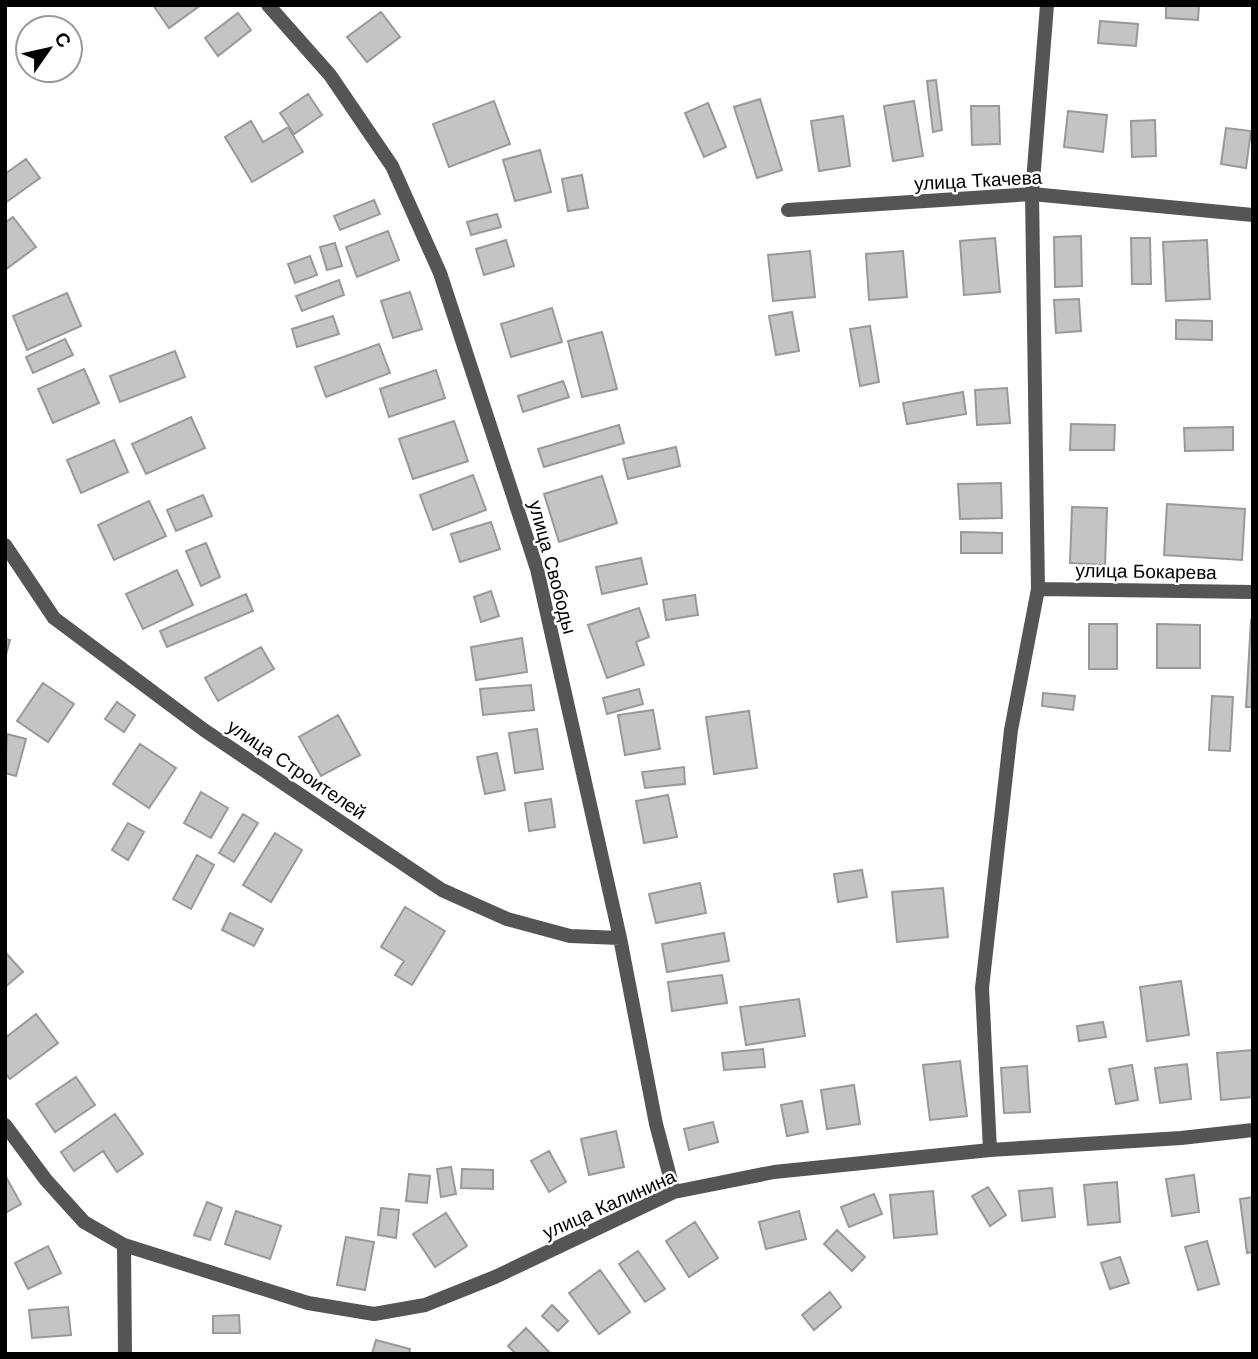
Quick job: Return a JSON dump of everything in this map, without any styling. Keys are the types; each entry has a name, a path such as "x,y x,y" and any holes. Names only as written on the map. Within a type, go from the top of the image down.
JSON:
{"street":[{"name":"улица Свободы","path":"268,5 330,75 392,166 440,272 537,569 620,938 656,1124 674,1192"},
{"path":"990,1150 982,988 1011,730 1038,589 1032,194 1047,5"},
{"name":"улица Ткачева","path":"789,210 1032,194 1253,215"},
{"name":"улица Строителей","path":"5,545 54,618 204,730 442,890 507,919 570,936 620,938"},
{"name":"улица Бокарева","path":"1038,589 1253,592"},
{"name":"улица Калинина","path":"5,1125 46,1180 84,1222 124,1245 308,1303 374,1314 425,1306 518,1266 674,1192 774,1172 990,1150 1181,1138 1253,1130"},
{"path":"124,1245 125,1354"}],"building":[{"path":"153,5 201,5 169,28"},
{"path":"1166,5 1199,5 1198,20 1166,18"},
{"path":"381,12 400,37 367,62 347,37"},
{"path":"238,13 251,30 218,56 205,38"},
{"path":"1100,21 1138,24 1136,46 1098,43"},
{"path":"936,80 942,130 933,132 927,81"},
{"path":"308,94 322,115 294,134 280,113"},
{"path":"760,99 782,170 757,178 734,107"},
{"path":"494,101 510,144 449,167 433,124"},
{"path":"914,101 923,156 893,161 884,106"},
{"path":"708,103 726,147 704,157 685,113"},
{"path":"971,106 999,106 1000,144 972,145"},
{"path":"1068,111 1107,115 1103,152 1064,147"},
{"path":"843,116 850,166 819,171 811,121"},
{"path":"1155,120 1156,156 1132,157 1131,121"},
{"path":"251,121 263,142 288,127 303,152 252,182 225,137"},
{"path":"1226,128 1251,131 1246,168 1221,164"},
{"path":"540,150 551,192 515,201 503,160"},
{"path":"26,159 40,178 5,203 5,174"},
{"path":"582,175 588,208 568,211 562,179"},
{"path":"374,200 380,214 340,230 334,216"},
{"path":"497,214 501,227 471,235 467,222"},
{"path":"13,217 36,247 5,270 5,223"},
{"path":"388,231 399,260 357,277 346,247"},
{"path":"1081,236 1082,286 1055,287 1054,237"},
{"path":"995,238 1000,292 964,295 960,241"},
{"path":"1131,238 1150,238 1151,284 1132,284"},
{"path":"506,240 514,266 484,275 476,249"},
{"path":"1207,240 1210,299 1166,301 1163,242"},
{"path":"335,243 342,266 327,270 320,247"},
{"path":"810,251 815,297 773,301 768,255"},
{"path":"903,251 907,297 869,300 866,254"},
{"path":"310,256 317,275 295,283 288,264"},
{"path":"339,280 344,295 302,311 296,296"},
{"path":"410,292 422,329 393,338 381,301"},
{"path":"67,293 81,326 27,350 13,316"},
{"path":"1079,299 1081,331 1056,333 1054,300"},
{"path":"552,308 562,342 511,357 501,324"},
{"path":"792,312 799,351 776,355 769,316"},
{"path":"333,316 339,334 297,347 292,329"},
{"path":"1176,320 1212,321 1212,340 1176,339"},
{"path":"870,326 879,382 860,386 850,329"},
{"path":"602,332 617,389 582,397 568,341"},
{"path":"65,339 73,355 33,373 26,357"},
{"path":"379,344 390,373 326,397 315,367"},
{"path":"175,351 185,377 120,402 110,376"},
{"path":"84,369 99,403 53,423 38,389"},
{"path":"436,370 445,398 389,417 380,389"},
{"path":"563,381 569,397 523,412 518,396"},
{"path":"1007,388 1010,423 977,425 975,390"},
{"path":"963,392 966,414 907,424 903,403"},
{"path":"191,417 205,448 146,474 132,444"},
{"path":"454,421 468,461 413,479 399,439"},
{"path":"1071,424 1115,425 1114,450 1070,450"},
{"path":"619,425 624,443 544,467 538,449"},
{"path":"1233,427 1233,450 1185,451 1184,428"},
{"path":"114,440 128,472 81,493 67,460"},
{"path":"676,447 680,466 628,479 623,459"},
{"path":"473,475 486,510 433,530 420,495"},
{"path":"602,476 617,523 559,542 544,494"},
{"path":"1001,483 1002,518 960,519 958,484"},
{"path":"203,495 212,516 176,531 167,510"},
{"path":"149,501 166,536 114,560 98,525"},
{"path":"1167,504 1245,509 1242,560 1164,555"},
{"path":"1072,507 1107,508 1105,565 1070,563"},
{"path":"491,522 500,549 460,562 451,534"},
{"path":"961,532 1002,533 1002,553 961,553"},
{"path":"206,543 220,577 201,586 186,551"},
{"path":"641,558 647,584 602,594 596,567"},
{"path":"177,570 193,605 143,629 126,594"},
{"path":"491,591 499,616 481,622 474,597"},
{"path":"246,594 253,611 167,647 160,631"},
{"path":"695,595 698,615 666,620 663,600"},
{"path":"639,608 649,637 636,642 644,665 607,678 588,625"},
{"path":"1251,620 1253,707 1246,707"},
{"path":"1089,624 1117,624 1117,669 1089,669"},
{"path":"1157,624 1200,625 1200,668 1157,668"},
{"path":"522,638 527,672 476,680 471,647"},
{"path":"5,639 10,640 5,658"},
{"path":"261,647 274,669 218,701 205,678"},
{"path":"43,683 74,704 48,742 17,721"},
{"path":"531,685 534,710 483,715 480,689"},
{"path":"639,689 643,704 607,714 603,698"},
{"path":"1043,693 1075,696 1073,710 1042,706"},
{"path":"1212,696 1233,697 1230,751 1209,750"},
{"path":"117,702 135,715 124,732 105,719"},
{"path":"653,710 660,749 625,755 618,715"},
{"path":"749,711 757,768 714,774 706,717"},
{"path":"338,715 360,755 321,776 299,737"},
{"path":"537,729 543,769 515,773 509,733"},
{"path":"7,734 26,739 16,776 5,773"},
{"path":"140,744 176,768 149,808 113,784"},
{"path":"497,753 505,790 485,794 477,757"},
{"path":"684,767 685,784 645,788 642,772"},
{"path":"201,792 228,808 211,838 184,823"},
{"path":"668,795 677,837 644,843 636,801"},
{"path":"551,799 555,827 529,831 525,803"},
{"path":"243,814 258,823 234,862 219,853"},
{"path":"128,823 144,832 128,860 112,850"},
{"path":"275,833 302,850 271,902 243,885"},
{"path":"197,855 214,865 191,909 173,899"},
{"path":"862,870 867,897 838,902 834,874"},
{"path":"700,883 706,913 656,923 649,894"},
{"path":"943,888 948,937 897,942 892,892"},
{"path":"405,907 445,931 412,985 395,975 404,961 381,947"},
{"path":"230,913 263,929 254,946 222,930"},
{"path":"724,933 729,961 667,972 662,944"},
{"path":"5,952 23,972 5,987"},
{"path":"722,975 727,1003 672,1011 668,982"},
{"path":"1181,981 1189,1035 1147,1041 1140,987"},
{"path":"799,999 805,1036 746,1045 740,1007"},
{"path":"36,1014 58,1043 10,1079 5,1073 5,1038"},
{"path":"1103,1022 1106,1037 1079,1041 1077,1026"},
{"path":"763,1049 765,1067 724,1070 722,1053"},
{"path":"1253,1050 1253,1097 1221,1100 1217,1053"},
{"path":"960,1061 967,1116 930,1120 923,1065"},
{"path":"1187,1064 1191,1099 1160,1103 1155,1068"},
{"path":"1132,1065 1138,1100 1116,1104 1109,1069"},
{"path":"1027,1066 1030,1112 1004,1113 1001,1068"},
{"path":"76,1077 95,1105 55,1132 36,1104"},
{"path":"854,1085 860,1124 827,1129 821,1090"},
{"path":"802,1101 808,1132 787,1136 781,1105"},
{"path":"115,1114 143,1154 117,1172 103,1151 74,1171 61,1152"},
{"path":"713,1122 718,1142 689,1150 684,1129"},
{"path":"616,1131 624,1167 589,1175 581,1139"},
{"path":"549,1151 566,1182 549,1192 531,1161"},
{"path":"451,1167 456,1194 441,1197 437,1169"},
{"path":"462,1169 493,1170 493,1189 461,1188"},
{"path":"409,1174 430,1176 427,1203 406,1201"},
{"path":"5,1175 21,1204 5,1213"},
{"path":"1194,1175 1199,1212 1172,1216 1166,1179"},
{"path":"1117,1182 1120,1222 1088,1225 1084,1185"},
{"path":"988,1187 1006,1215 990,1226 972,1196"},
{"path":"1052,1188 1055,1217 1022,1221 1019,1191"},
{"path":"933,1191 937,1234 894,1238 890,1195"},
{"path":"874,1194 882,1214 849,1227 841,1207"},
{"path":"1253,1197 1253,1252 1247,1253 1240,1199"},
{"path":"207,1202 222,1208 210,1240 194,1235"},
{"path":"381,1208 399,1210 396,1238 378,1235"},
{"path":"236,1211 281,1226 270,1259 225,1244"},
{"path":"799,1211 806,1239 766,1249 759,1222"},
{"path":"446,1213 467,1246 435,1267 413,1234"},
{"path":"695,1222 718,1258 689,1277 666,1241"},
{"path":"837,1230 865,1257 852,1271 824,1244"},
{"path":"346,1237 374,1242 365,1290 337,1285"},
{"path":"1207,1241 1219,1284 1198,1290 1185,1247"},
{"path":"48,1246 61,1273 28,1289 15,1263"},
{"path":"638,1251 665,1289 645,1302 619,1264"},
{"path":"1120,1257 1129,1283 1110,1289 1101,1263"},
{"path":"600,1270 630,1312 599,1334 569,1293"},
{"path":"830,1292 841,1307 814,1330 802,1315"},
{"path":"552,1305 568,1321 558,1331 542,1316"},
{"path":"68,1307 71,1335 32,1338 29,1310"},
{"path":"239,1315 240,1333 213,1333 213,1316"},
{"path":"526,1328 551,1354 516,1354 508,1346"},
{"path":"376,1340 410,1349 409,1354 372,1354"}]}
